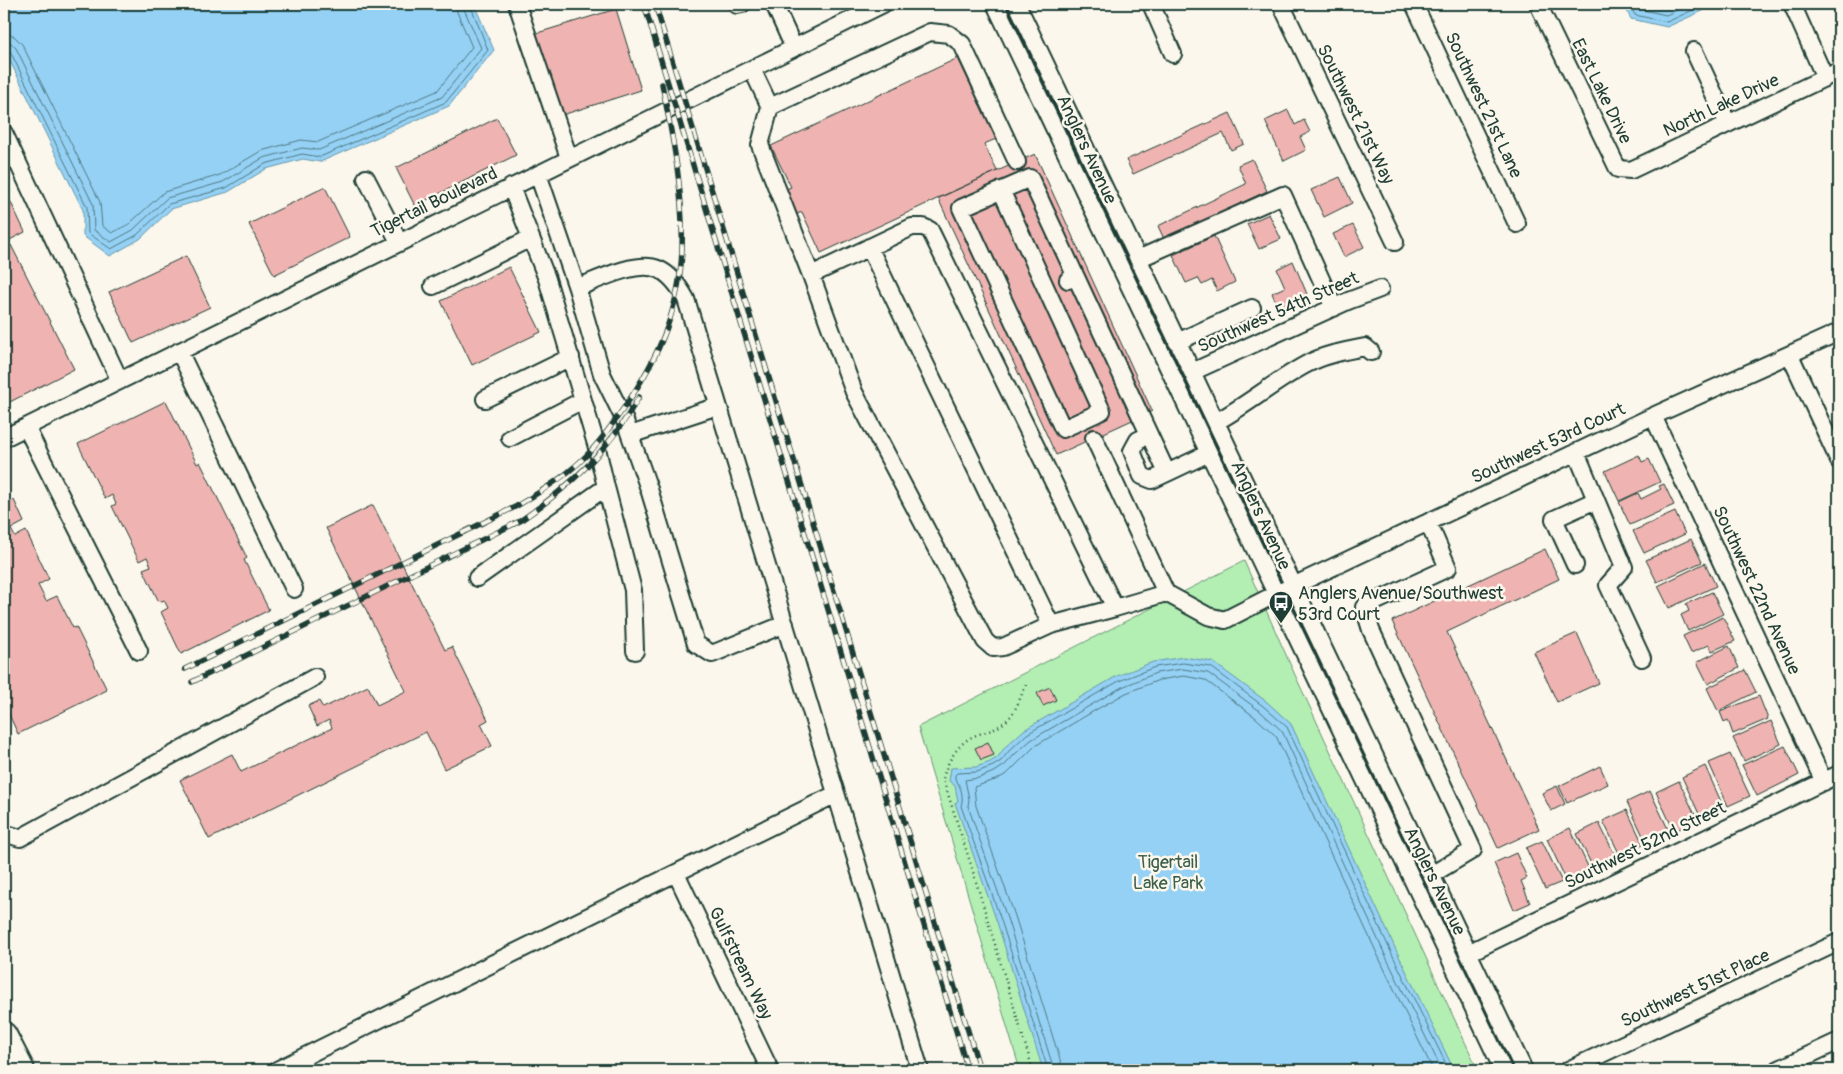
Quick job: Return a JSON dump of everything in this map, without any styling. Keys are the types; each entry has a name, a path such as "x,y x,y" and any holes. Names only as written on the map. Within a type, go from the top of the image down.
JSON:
{"highway":[{"path":"4,1035 22,1070"}],"street":[{"path":"517,4 569,158"},
{"path":"737,4 742,4"},
{"path":"774,4 794,48"},
{"name":"Tigertail Boulevard","path":"4,438 883,4"},
{"name":"Anglers Avenue","path":"996,4 1503,1070"},
{"name":"Anglers Avenue","path":"1017,4 1524,1070"},
{"path":"1151,4 1173,54"},
{"name":"Southwest 21st Way","path":"1281,4 1396,242"},
{"name":"Southwest 21st Lane","path":"1414,4 1517,224"},
{"name":"East Lake Drive","path":"1538,4 1618,168"},
{"path":"1792,4 1832,74"},
{"path":"770,108 930,32 949,34 962,44 1017,162"},
{"path":"1694,51 1728,124"},
{"path":"752,69 770,108 760,145 854,392 985,641 993,648 1003,647 1051,624 1166,593 1094,438"},
{"name":"North Lake Drive","path":"1618,168 1631,170 1832,74"},
{"path":"4,133 120,381"},
{"path":"538,174 577,288 602,374 625,421 652,498 696,644 712,654 784,624"},
{"path":"366,178 399,242"},
{"path":"1002,190 1102,411 1064,429 962,208 1002,190 1030,178 1072,278 1167,473"},
{"path":"511,187 547,279 596,444 633,590 635,651"},
{"path":"1138,259 1283,195 1334,308"},
{"path":"811,275 912,227 923,227 930,230 1115,608"},
{"path":"432,286 532,238"},
{"path":"869,247 1051,624"},
{"path":"577,288 608,275 636,267 658,268 678,285 686,299 920,1070"},
{"name":"Southwest 54th Street","path":"1192,372 1380,289"},
{"path":"1177,342 1252,308"},
{"name":"Southwest 53rd Court","path":"1166,593 1208,616 1225,620 1576,452 1839,332"},
{"path":"1216,422 1306,364 1325,356 1364,347 1371,352"},
{"path":"179,351 294,589"},
{"path":"1790,355 1839,462"},
{"path":"485,399 571,357"},
{"path":"510,438 583,400"},
{"path":"630,435 718,406"},
{"name":"Southwest 22nd Avenue","path":"1653,416 1824,782"},
{"path":"26,427 139,651"},
{"path":"1149,435 1138,440 1132,451 1142,476 1152,480 1209,453"},
{"path":"1576,452 1624,567 1608,585 1642,658"},
{"path":"477,578 606,487"},
{"path":"1575,565 1554,519 1596,500"},
{"path":"1428,522 1448,568 1364,607 1371,630 1473,850 1431,875"},
{"path":"4,833 20,838 315,677"},
{"name":"Southwest 52nd Street","path":"1468,952 1839,774"},
{"path":"277,1070 836,794"},
{"name":"Gulfstream Way","path":"676,873 770,1070"},
{"name":"Southwest 51st Place","path":"1568,1070 1839,942"},
{"path":"1777,1070 1839,1041"}],"path":[{"path":"1026,685 1017,707 1008,720 996,728 971,737 958,748 947,766 943,779 1033,1070"}],"green space":[{"name":"Tigertail Lake Park","path":"1244,561 1478,1070 1020,1070 918,727"}],"water":[{"path":"4,4 474,4 494,50 449,106 320,162 303,159 266,169 228,192 171,209 140,239 110,256 83,236 83,210 4,49"},
{"path":"1623,4 1718,4 1667,27 1631,19"},
{"name":"Tigertail Lake Park","path":"1184,657 1213,662 1267,702 1291,724 1454,1070 1043,1070 997,922 955,803 958,801 955,786 949,781 951,768 976,767 990,762 998,757 1005,747 1024,730 1117,676 1153,662"}],"building":[{"path":"616,9 641,90 559,116 534,34"},
{"path":"958,58 996,139 984,144 997,171 821,253 802,212 797,214 786,189 791,187 771,146"},
{"path":"1288,110 1295,125 1304,120 1310,132 1300,137 1306,150 1284,161 1265,121"},
{"path":"1230,113 1244,144 1231,150 1223,133 1133,174 1126,160"},
{"path":"497,118 516,155 415,206 396,168"},
{"path":"1035,154 1152,411 1056,455 938,198"},
{"path":"1252,159 1267,191 1164,239 1158,226 1246,184 1238,165"},
{"path":"1340,177 1352,203 1324,217 1311,190"},
{"path":"325,187 350,237 274,275 249,224"},
{"path":"4,188 25,232 4,243"},
{"path":"1269,214 1281,239 1259,249 1247,224"},
{"path":"1353,225 1364,247 1344,257 1333,234"},
{"path":"1214,236 1235,282 1217,291 1212,280 1202,285 1198,278 1186,283 1173,255"},
{"path":"11,245 74,369 4,405 4,248"},
{"path":"186,256 210,307 133,343 109,292"},
{"path":"1293,261 1307,294 1278,307 1272,293 1285,287 1277,269"},
{"path":"509,267 541,332 472,365 441,301"},
{"path":"166,401 197,464 200,462 247,558 244,560 269,610 181,654 161,612 168,608 164,600 159,602 143,569 151,566 147,557 139,561 112,506 116,504 112,495 105,499 78,444"},
{"path":"1639,455 1642,462 1649,459 1660,482 1619,501 1605,471"},
{"path":"1664,484 1674,505 1630,525 1619,502 1638,493 1641,499 1661,489 1659,486"},
{"path":"14,500 24,522 11,529 15,537 26,531 49,579 38,585 46,601 57,596 73,628 76,627 107,690 18,734 4,704 4,504"},
{"path":"373,505 445,650 452,647 488,720 481,724 492,746 444,769 426,732 209,839 180,780 232,754 241,772 332,728 329,720 317,726 308,706 319,701 323,708 368,686 377,705 406,691 326,528"},
{"path":"1675,512 1685,534 1644,553 1633,531"},
{"path":"1691,539 1702,562 1657,582 1646,560"},
{"path":"1545,549 1559,579 1447,632 1539,829 1498,848 1392,621"},
{"path":"1705,563 1716,586 1669,608 1658,586"},
{"path":"1712,592 1723,614 1688,631 1681,615 1689,611 1686,604"},
{"path":"1723,617 1735,641 1712,651 1709,645 1691,653 1683,636"},
{"path":"1577,633 1599,683 1557,702 1534,652"},
{"path":"1729,646 1739,668 1708,684 1697,662"},
{"path":"1745,670 1756,692 1718,711 1707,688"},
{"path":"1050,687 1056,700 1043,706 1037,693"},
{"path":"1759,696 1768,719 1733,734 1728,720 1724,722 1720,712"},
{"path":"1771,721 1781,744 1744,761 1733,738"},
{"path":"988,742 994,755 981,760 975,748"},
{"path":"1785,746 1799,775 1757,796 1742,765"},
{"path":"1730,754 1750,796 1728,806 1709,763"},
{"path":"1600,766 1608,784 1567,803 1559,786"},
{"path":"1705,766 1723,806 1700,816 1682,777"},
{"path":"1679,781 1698,821 1674,831 1656,792"},
{"path":"1557,786 1565,804 1551,811 1542,793"},
{"path":"1650,791 1669,831 1646,842 1627,802"},
{"path":"1627,810 1643,844 1620,855 1603,821"},
{"path":"1599,823 1616,857 1593,868 1577,834"},
{"path":"1570,828 1591,873 1568,884 1547,839"},
{"path":"1542,841 1562,882 1545,889 1526,848"},
{"path":"1516,853 1527,878 1521,881 1530,903 1514,910 1494,863"},
{"path":"365,1064 368,1070 350,1070"}],"railway":[{"path":"644,4 968,1070"},
{"path":"655,4 980,1070"},
{"path":"185,669 515,507 567,473 602,438 630,399 653,359 670,318 680,273 682,249 681,207 674,146 662,84"},
{"path":"192,682 520,521 539,508 587,466 615,434 639,397"}],"place":[{"name":"Anglers Avenue/Southwest 53rd Court","path":"1281,624"}]}
